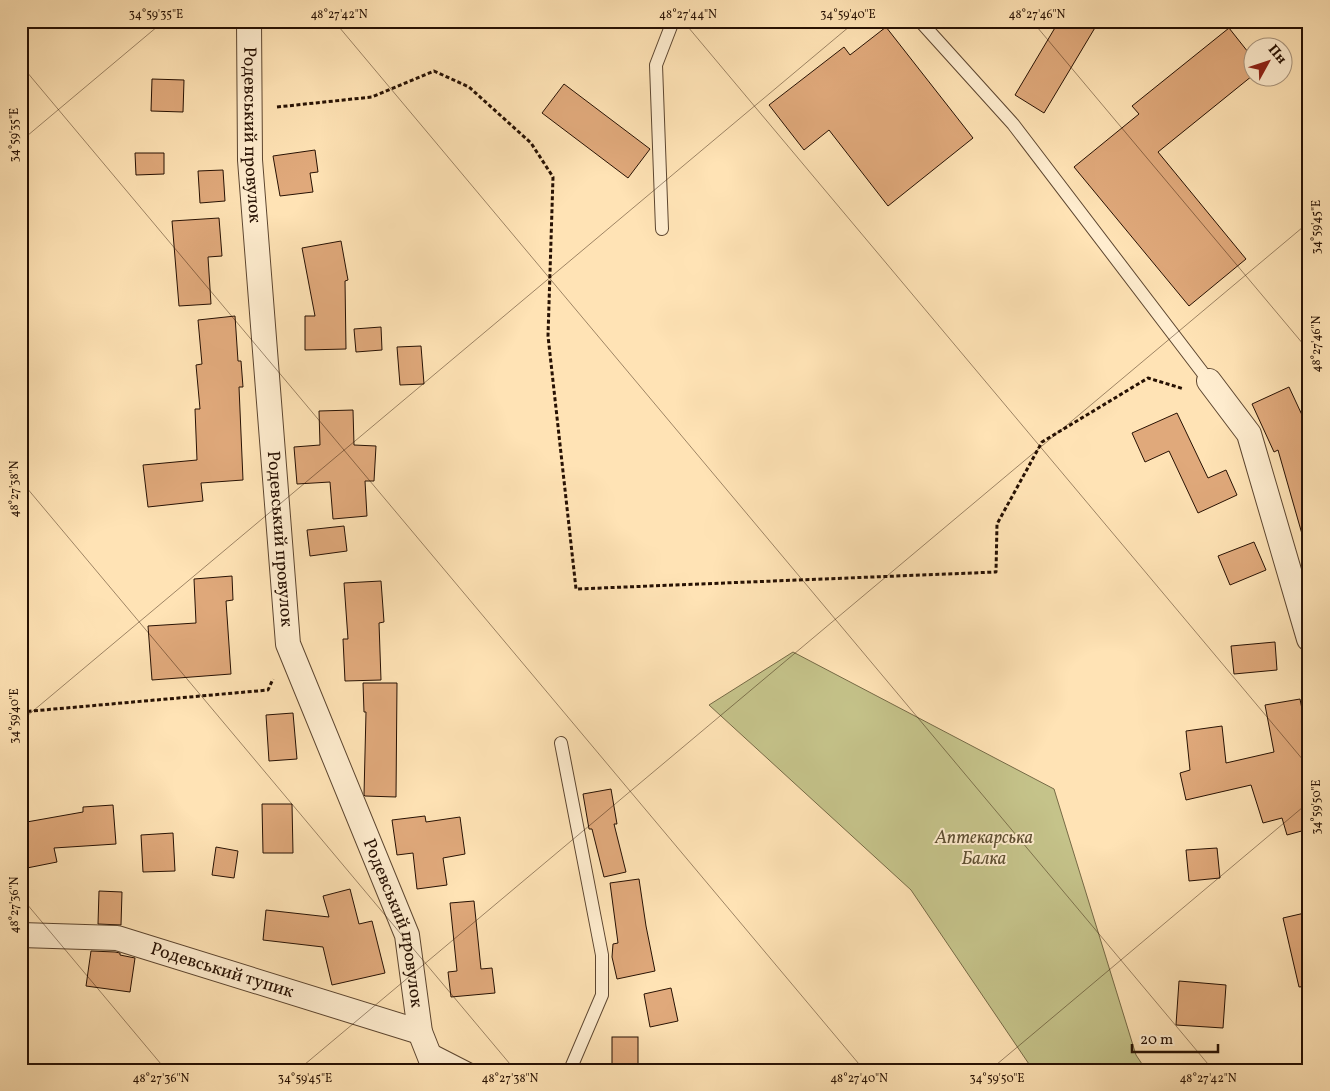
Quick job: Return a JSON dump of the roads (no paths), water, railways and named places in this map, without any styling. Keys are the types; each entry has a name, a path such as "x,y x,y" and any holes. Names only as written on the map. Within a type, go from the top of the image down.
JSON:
{"street":[{"name":"Родевський провулок","path":"249,21 250,160 288,644 407,935 423,1040 436,1070"},
{"path":"1209,381 1249,434 1309,639"},
{"name":"Родевський тупик","path":"21,935 117,938 423,1040"}],"lane":[{"path":"662,230 656,65 673,21"},
{"path":"920,21 1013,124 1209,381"},
{"path":"561,743 602,956 602,995 570,1070"},
{"path":"423,1040 471,1070"}],"park label":[{"name":"Аптекарська Балка","path":"984,848"}]}
